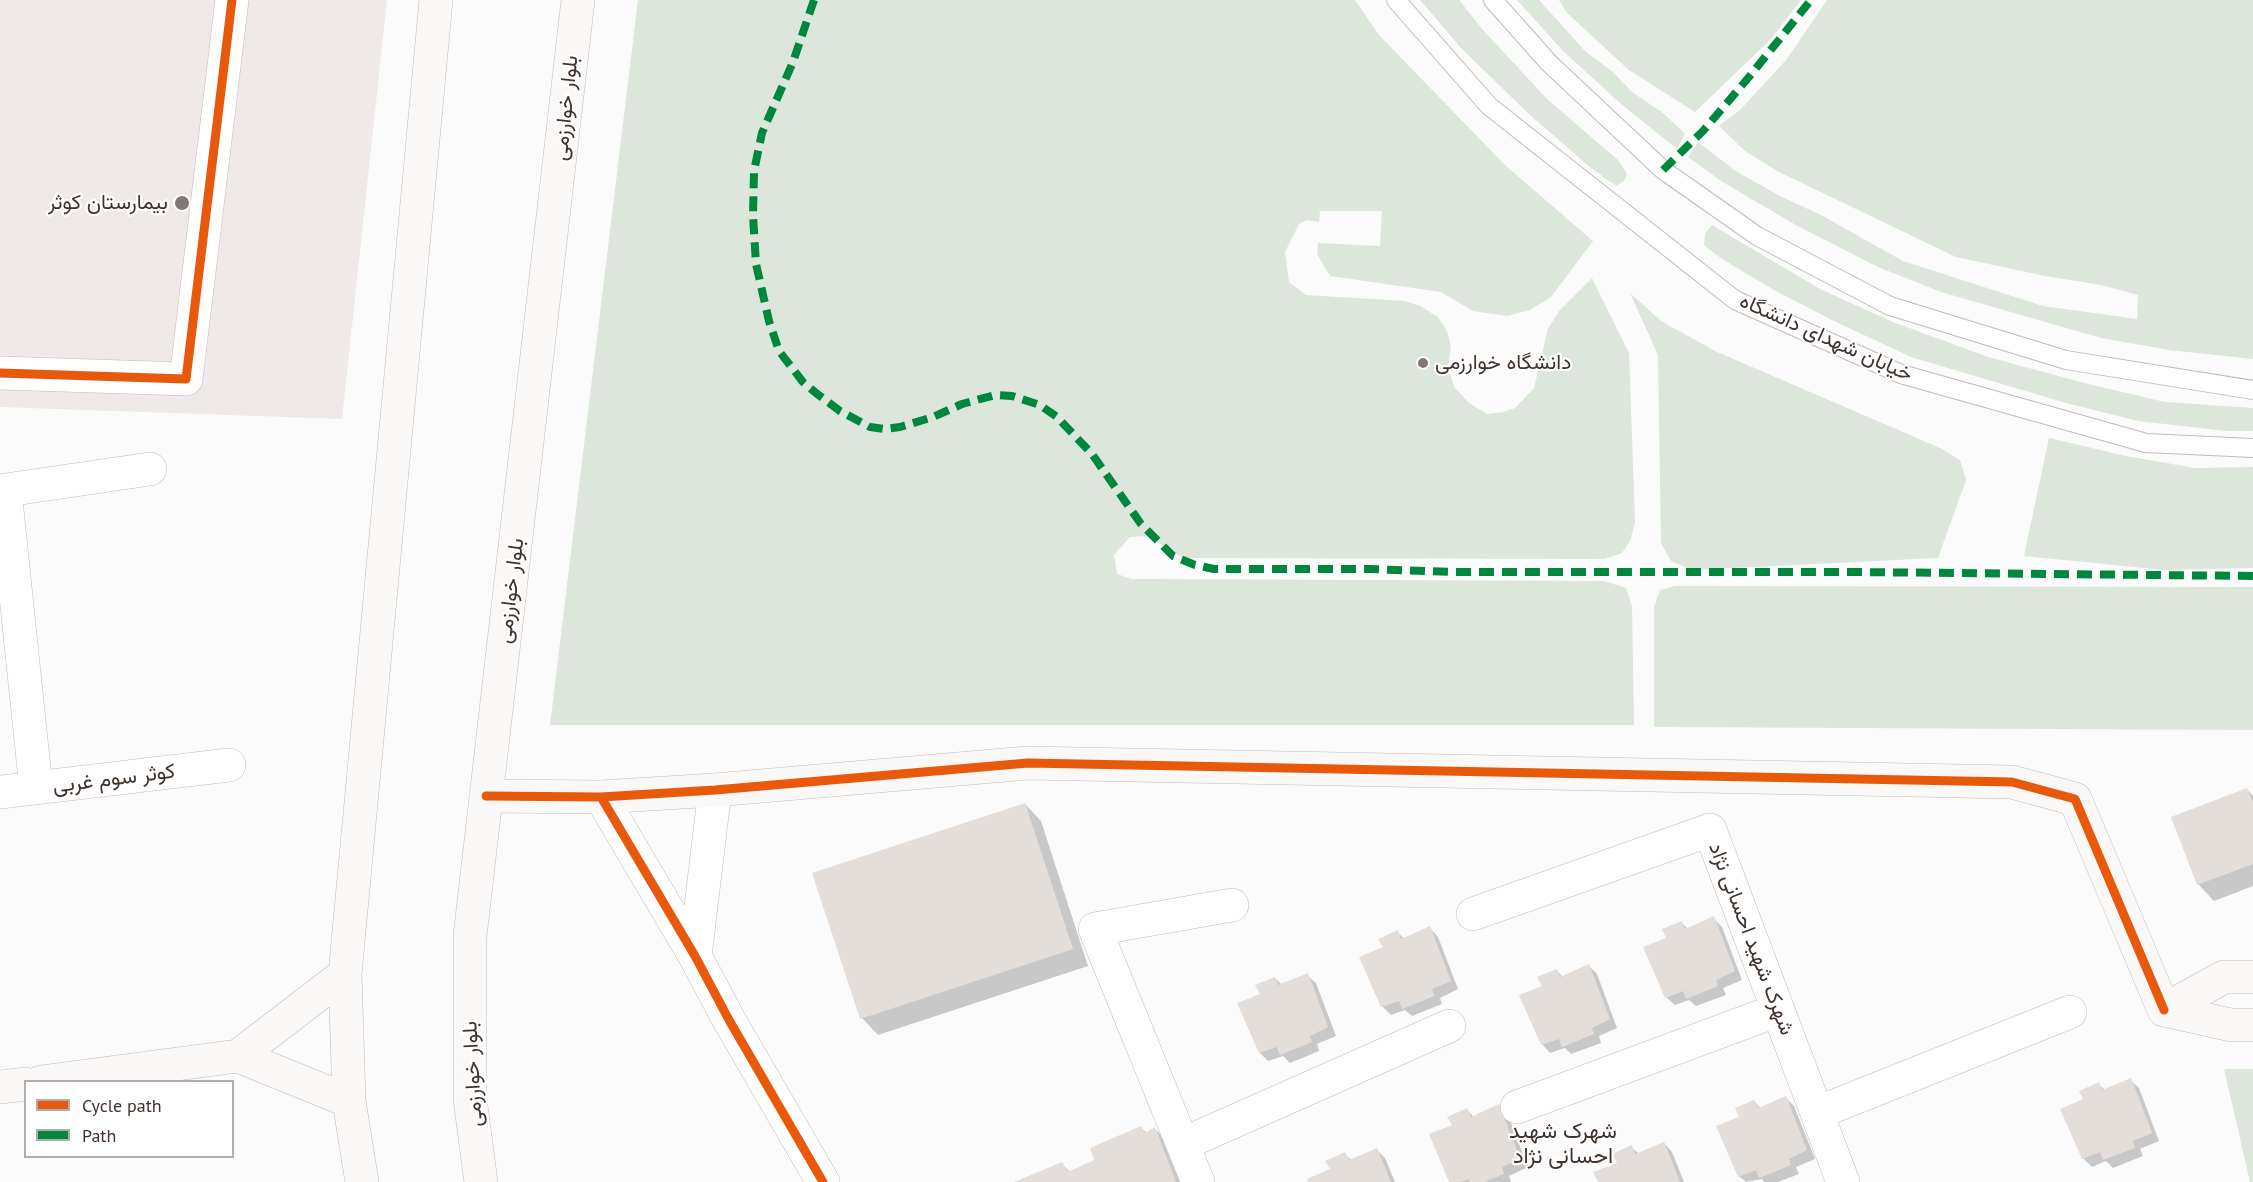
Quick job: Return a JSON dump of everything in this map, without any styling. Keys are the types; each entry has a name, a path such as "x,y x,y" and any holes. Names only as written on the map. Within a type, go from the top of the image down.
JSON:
{"street":[{"path":"0,373 186,379 232,0"},
{"path":"362,1182 350,1101 345,974 436,0"},
{"name":"بلوار خوارزمی","path":"481,1182 470,1099 470,936 578,0"},
{"path":"36,788 2,491 150,469"},
{"path":"486,796 601,797 716,790 1028,763 2012,782 2074,799 2164,1010"},
{"name":"کوثر سوم غربی","path":"0,792 229,765"},
{"path":"695,956 716,790"},
{"path":"601,797 695,956 729,1020 823,1182"},
{"name":"شهرک شهید احسانی نژاد","path":"1473,914 1710,830 1843,1182"},
{"path":"1198,1182 1095,929 1232,905"},
{"path":"238,1056 345,974"},
{"path":"2164,1010 2224,977 2253,977"},
{"path":"1517,1107 1778,1010"},
{"path":"2164,1010 2231,1024 2253,1025"},
{"path":"1817,1113 2070,1012"},
{"path":"1183,1144 1449,1026"},
{"path":"56,1080 238,1056 350,1101"},
{"path":"0,1087 24,1083"}],"lane":[{"name":"خیابان شهدای دانشگاه","path":"1396,0 1490,106 1735,300 1901,374 2146,443 2253,448"},
{"path":"1493,0 1549,63 1663,170 1757,236 1890,306 2066,360 2253,390"}],"shaded area":[{"name":"بیمارستان کوثر","path":"0,0 387,0 342,419 0,407"},
{"path":"638,0 1355,0 1379,35 1505,165 1593,241 1551,297 1530,310 1507,316 1473,311 1441,292 1330,276 1317,254 1318,243 1380,246 1382,211 1320,211 1319,222 1307,220 1299,224 1285,252 1289,282 1306,295 1405,301 1420,306 1438,317 1447,331 1451,347 1448,367 1454,387 1469,403 1487,414 1515,408 1534,388 1548,329 1559,311 1592,278 1629,353 1635,522 1630,541 1622,553 1604,559 1183,558 1147,536 1130,537 1114,555 1117,574 1131,579 1604,581 1626,588 1632,606 1634,725 550,725"},
{"path":"1420,0 1459,0 1483,30 1547,99 1618,160 1627,174 1624,181 1616,186 1591,168 1530,115 1462,49"},
{"path":"1517,0 1539,0 1585,51 1613,72 1632,92 1663,113 1685,134 1677,149 1620,103 1563,51"},
{"path":"1559,0 1801,0 1771,39 1695,112 1629,70 1567,13"},
{"path":"1827,0 2253,0 2253,359 2169,350 2101,338 1941,292 1878,267 1794,224 1721,181 1688,157 1698,142 1737,172 1903,261 2043,306 2137,319 2138,295 2101,285 1956,257 1779,172 1745,151 1719,126 1740,110 1787,59"},
{"path":"1712,225 1820,289 1893,322 1988,357 2088,384 2165,402 2253,408 2253,431 2227,431 2138,421 2066,403 1911,357 1774,290 1722,259 1704,245 1705,233"},
{"path":"1630,293 1661,321 1715,351 1940,448 1960,460 1966,480 1938,558 1691,570 1671,561 1661,543 1658,355"},
{"path":"2049,438 2126,456 2195,468 2253,467 2253,568 2164,570 2024,556"},
{"path":"1675,586 2253,587 2253,730 1654,727 1654,607 1660,590"},
{"path":"2224,1069 2253,1069 2253,1182 2250,1182"}],"building":[{"path":"2247,788 2253,803 2253,864 2197,885 2171,817"},
{"path":"1025,803 1073,949 860,1019 812,873"},
{"path":"1714,916 1735,971 1716,980 1718,986 1686,999 1683,991 1665,998 1643,947 1666,938 1662,929 1682,921 1685,929"},
{"path":"1430,926 1451,981 1432,989 1434,996 1402,1009 1399,1001 1381,1007 1359,957 1383,947 1378,939 1398,930 1401,939"},
{"path":"1589,964 1610,1019 1592,1028 1594,1034 1562,1047 1559,1039 1541,1045 1519,995 1542,986 1537,977 1557,969 1560,977"},
{"path":"1308,973 1328,1027 1310,1036 1312,1042 1280,1055 1277,1047 1259,1053 1237,1003 1260,994 1255,985 1275,977 1278,985"},
{"path":"2131,1078 2152,1133 2133,1141 2135,1148 2103,1160 2100,1152 2082,1159 2060,1109 2083,1099 2079,1091 2099,1082 2102,1090"},
{"path":"1786,1096 1807,1150 1789,1159 1791,1165 1759,1178 1756,1170 1738,1177 1716,1126 1739,1117 1735,1108 1754,1100 1758,1108"},
{"path":"1499,1104 1520,1159 1502,1167 1504,1174 1484,1182 1470,1182 1469,1179 1449,1182 1429,1134 1452,1125 1447,1117 1467,1108 1471,1117"},
{"path":"1141,1126 1145,1133 1155,1127 1176,1182 1014,1182 1062,1162 1068,1172 1094,1160 1090,1148"},
{"path":"1664,1142 1680,1182 1598,1182 1593,1172 1617,1163 1612,1154 1632,1145 1635,1154"},
{"path":"1377,1148 1391,1182 1308,1182 1307,1179 1330,1169 1325,1161 1345,1152 1349,1160"}],"marked path":[{"path":"814,0 793,62 762,133 754,171 753,215 756,264 769,321 779,351 803,382 816,393 840,411 870,427 885,429 900,427 933,417 962,404 995,395 1012,396 1040,405 1057,417 1092,454 1141,524 1173,556 1195,565 1214,569 1369,569 1455,572 1854,572 2253,576"},
{"path":"1663,170 1703,131 1811,0"}],"cycle path":[{"path":"0,373 186,379 232,0"},
{"path":"486,796 601,797 715,790 1028,763 2012,782 2075,799 2164,1010"},
{"path":"601,797 695,956 729,1020 823,1182"}],"place":[{"name":"بیمارستان کوثر","path":"182,203"},
{"name":"دانشگاه خوارزمی","path":"1423,363"}],"district":[{"name":"شهرک شهید احسانی نژاد","path":"1563,1144"}]}
